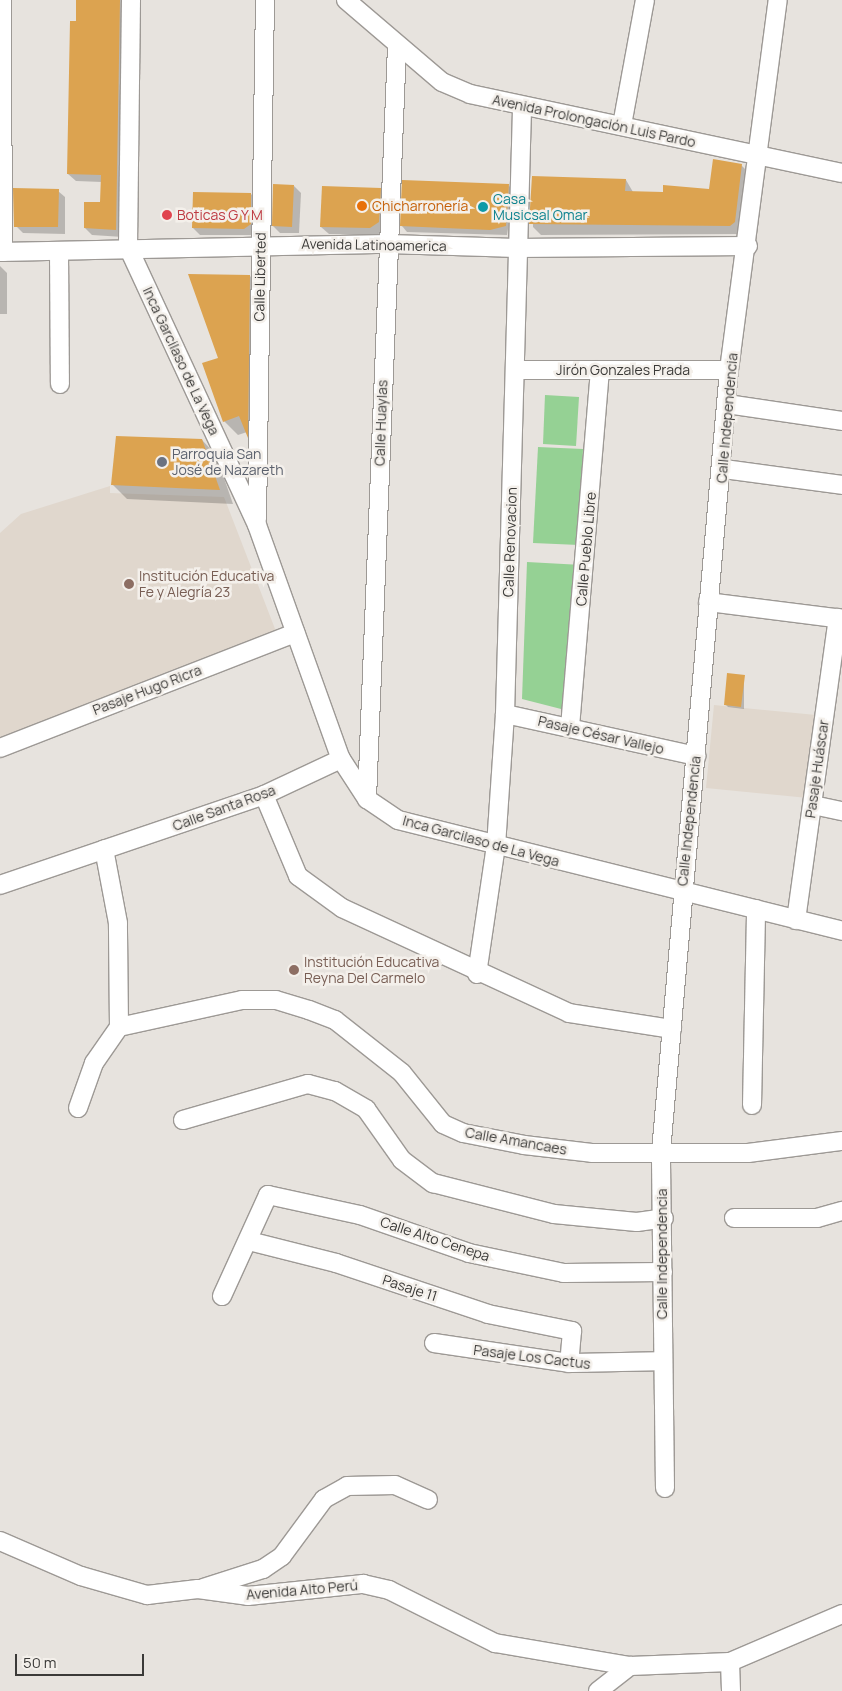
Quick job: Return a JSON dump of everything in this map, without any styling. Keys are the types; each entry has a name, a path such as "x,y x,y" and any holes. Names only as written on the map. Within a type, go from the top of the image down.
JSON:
{"street":[{"path":"2,0 2,252"},
{"name":"Inca Garcilaso de La Vega","path":"131,0 128,247 257,525 341,760 367,799 398,820 842,931"},
{"name":"Calle Liberted","path":"257,525 265,0"},
{"name":"Avenida Prolongación Luis Pardo","path":"346,0 397,46 442,82 522,108 622,125 842,173"},
{"path":"622,125 645,0"},
{"name":"Calle Independencia","path":"665,1488 667,1414 661,1361 664,1218 661,1152 672,1030 681,892 696,756 708,602 724,469 729,370 748,246 778,0"},
{"name":"Calle Huaylas","path":"367,799 397,46"},
{"name":"Calle Renovacion","path":"477,974 496,846 505,714 516,370 516,248 522,108"},
{"name":"Avenida Latinoamerica","path":"2,252 260,244 388,244 516,248 748,246"},
{"path":"59,251 60,384"},
{"name":"Jirón Gonzales Prada","path":"516,370 729,370"},
{"name":"Calle Pueblo Libre","path":"570,727 600,370"},
{"path":"727,404 842,421"},
{"path":"724,469 842,485"},
{"path":"708,602 840,618"},
{"name":"Pasaje Huáscar","path":"796,920 840,618"},
{"name":"Pasaje Hugo Ricra","path":"0,748 295,633"},
{"name":"Pasaje César Vallejo","path":"505,714 696,756"},
{"name":"Calle Santa Rosa","path":"0,885 264,795 341,760"},
{"path":"264,795 298,876 342,908 477,974 569,1013 672,1030"},
{"path":"812,805 842,811"},
{"path":"78,1108 94,1063 119,1027 118,923 104,849"},
{"path":"752,1105 756,909"},
{"name":"Calle Amancaes","path":"119,1027 214,1004 276,1000 335,1020 402,1073 443,1124 463,1133 592,1153 748,1153 842,1141"},
{"path":"183,1120 308,1084 335,1090 366,1109 402,1160 433,1184 554,1214 637,1222 664,1218"},
{"name":"Calle Alto Cenepa","path":"249,1241 268,1195 360,1215 469,1253 564,1273 663,1272"},
{"path":"734,1218 817,1218 842,1211"},
{"path":"222,1296 249,1241"},
{"name":"Pasaje 11","path":"249,1241 336,1263 488,1314 572,1330 569,1363"},
{"name":"Pasaje Los Cactus","path":"434,1343 569,1363 661,1361"},
{"path":"198,1590 263,1569 282,1556 324,1499 346,1486 395,1485 428,1500"},
{"name":"Avenida Alto Perú","path":"0,1541 118,1589 147,1595 198,1590 248,1596 363,1584 389,1590 495,1643 630,1666 730,1662"},
{"path":"730,1691 730,1662 842,1614"},
{"path":"598,1691 630,1666"}],"shaded area":[{"name":"Institución Educativa Fe y Alegría 23","path":"110,486 110,493 224,497 277,634 0,739 0,533 21,514"},
{"path":"714,705 816,715 808,798 706,788"}],"green space":[{"path":"545,395 579,397 576,446 543,444"},
{"path":"538,447 583,449 579,545 533,543"},
{"path":"527,562 582,565 565,710 522,699"}],"building":[{"path":"76,0 120,0 116,230 84,228 84,202 100,202 101,175 67,174 70,21 76,21"},
{"path":"713,159 742,164 735,222 730,226 529,224 532,176 626,179 625,191 663,192 663,185 709,189"},
{"path":"402,180 509,184 506,226 490,230 400,226"},
{"path":"273,184 294,185 292,227 272,226"},
{"path":"322,186 381,188 379,222 370,228 320,227"},
{"path":"13,188 59,189 58,227 14,227"},
{"path":"193,192 251,193 251,224 244,229 192,228"},
{"path":"188,274 250,275 248,438 239,416 223,422 202,363 218,358"},
{"name":"Parroquia San José de Nazareth","path":"116,436 202,439 220,490 111,485"},
{"path":"727,673 745,675 741,707 724,705"}],"place":[{"name":"Chicharronería","path":"362,206"},
{"name":"Casa Musicsal Omar","path":"483,207"},
{"name":"Boticas G Y M","path":"167,215"},
{"name":"Parroquia San José de Nazareth","path":"162,462"},
{"name":"Institución Educativa Fe y Alegría 23","path":"129,584"},
{"name":"Institución Educativa Reyna Del Carmelo","path":"294,970"}]}
